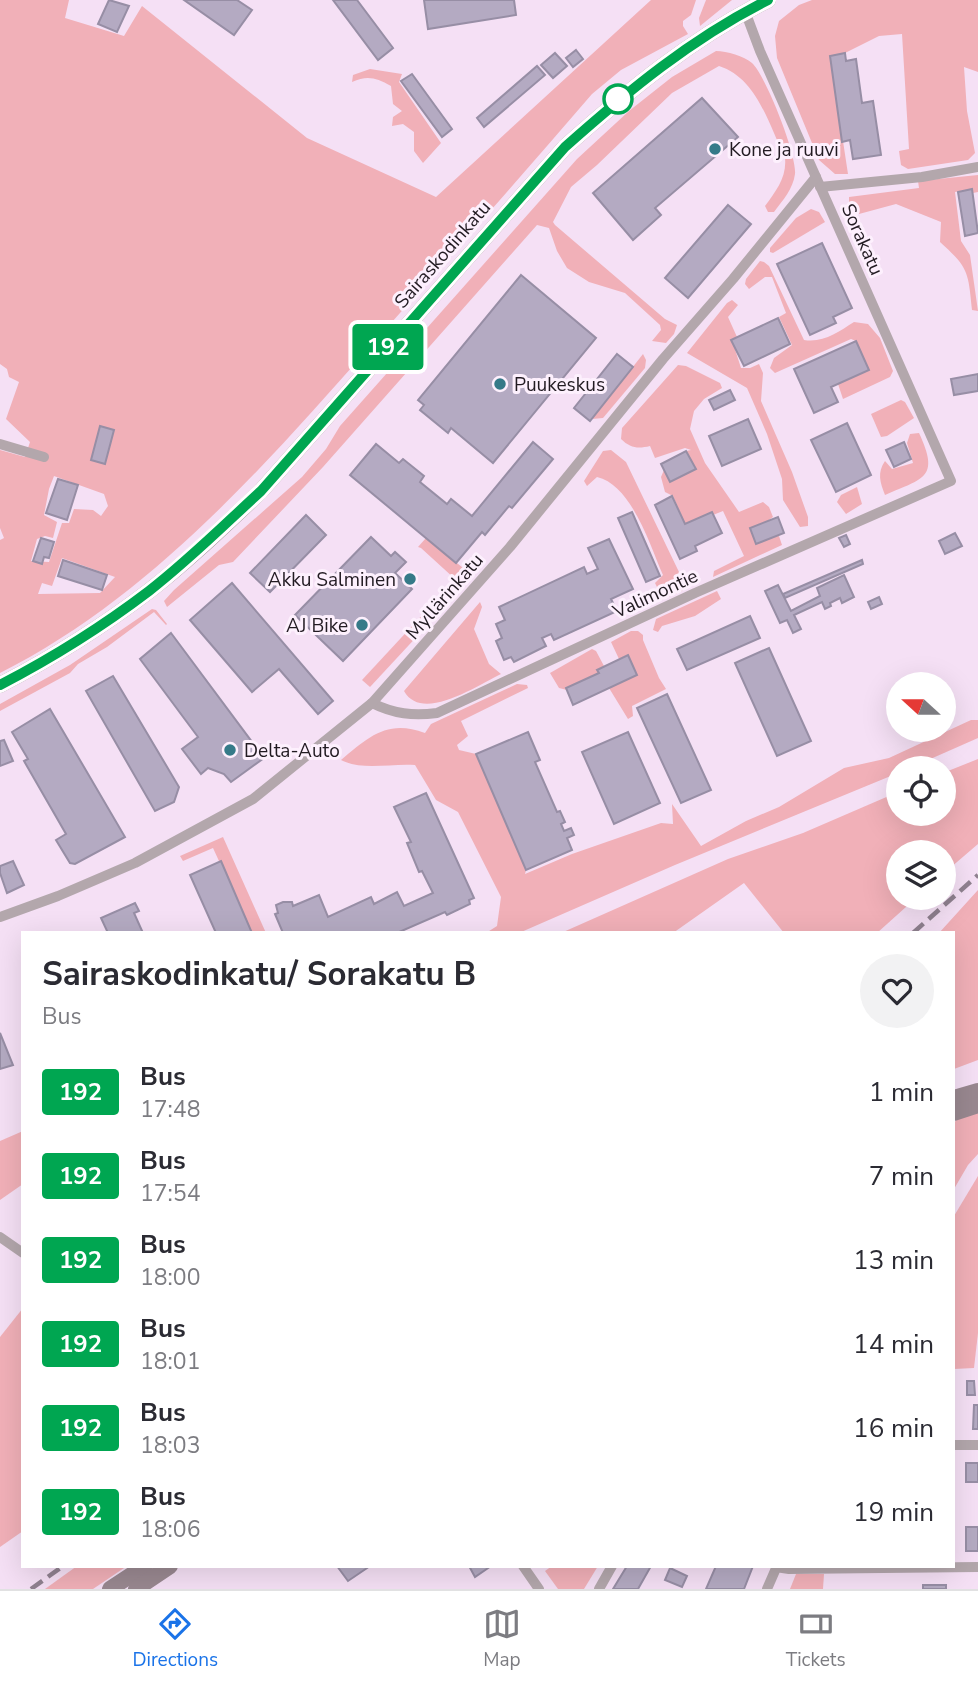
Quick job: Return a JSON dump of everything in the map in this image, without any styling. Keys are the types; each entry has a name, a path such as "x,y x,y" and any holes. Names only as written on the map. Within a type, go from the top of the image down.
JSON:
{"main road":[{"name":"Sairaskodinkatu","path":"0,685 103,623 150,590 211,537 261,491 565,147 618,99 663,64 745,11 768,0"},
{"path":"955,1098 978,1091"},
{"path":"955,1113 978,1105"},
{"path":"114,1588 142,1568"},
{"path":"136,1589 167,1568"}],"street":[{"name":"Sorakatu","path":"745,11 951,481"},
{"path":"818,182 922,177 978,167"},
{"name":"Myllärinkatu","path":"0,917 135,863 253,799 372,703 493,568 663,359 818,182"},
{"path":"0,444 44,457"},
{"name":"Valimontie","path":"372,703 387,710 414,716 438,713 695,593 951,481"},
{"path":"0,1237 21,1253"},
{"path":"955,1446 978,1445"},
{"path":"955,1567 978,1567"},
{"path":"524,1568 539,1589"},
{"path":"599,1589 611,1568"},
{"path":"767,1589 777,1568"},
{"path":"783,1568 884,1568"}],"shaded area":[{"path":"0,0 69,0 65,18 124,36 142,6 307,138 436,197 651,0 696,0 691,15 683,21 688,34 621,70 592,94 327,395 199,529 153,570 104,608 54,643 0,673 0,540 4,538 0,528 0,450 25,457 30,442 6,419 19,382 9,377 7,369 0,364","holes":["54,476 104,494 108,506 101,516 93,510 74,509 69,523 62,523 49,562 31,561 37,539 45,536 53,538 57,522 44,515","62,558 115,577 100,593 38,594 42,583 52,586"]},
{"path":"706,0 732,0 700,26 699,18"},
{"path":"812,0 978,0 978,72 964,67 967,111 975,153 968,160 908,169 901,165 899,151 909,149 902,34 879,36 845,53 830,56 848,174 835,174 819,160 777,58 775,36 779,21 799,5"},
{"path":"716,51 735,54 752,63 765,83 786,134 795,174 790,189 774,212 768,212 765,206 782,178 785,158 752,92 732,72 719,66 672,93 571,187 553,222 665,319 677,325 674,334 666,343 652,341 661,330 660,325 625,293 589,282 567,268 557,251 549,228 537,225 323,467 233,562 219,565 167,607 164,601 174,590 302,477 326,449 340,426 577,159 629,111 672,77"},
{"path":"370,69 402,74 399,82 441,143 423,163 414,151 414,132 403,124 392,126 393,117 402,111 393,104 391,86 372,78 352,82 353,75"},
{"path":"978,175 978,192 973,193 972,189 955,192 961,241 970,255 978,311 972,310 968,279 962,265 940,242 941,222 896,204 859,214 849,206 849,197 919,188 918,181"},
{"path":"811,209 819,212 825,222 773,253 770,252 770,248 796,218"},
{"path":"760,261 769,266 804,340 824,338 854,322 868,324 880,338 893,371 890,377 843,399 838,384 868,370 856,341 851,339 775,373 770,368 774,358 792,345 779,317 786,313 772,277 765,277 749,289 745,284"},
{"path":"732,300 738,305 728,317 737,337 732,340 741,368 759,364 763,373 761,401 792,472 808,517 808,526 800,527 783,500 782,479 767,434 747,388 687,353"},
{"path":"643,354 646,360 645,368 603,418 592,419"},
{"path":"678,365 686,366 720,383 722,388 704,399 694,411 690,429 705,463 739,512 763,502 769,507 773,517 762,525 779,536 782,545 713,577 714,571 744,556 723,511 713,515 712,512 685,524 673,496 665,492 661,477 664,470 670,482 695,468 686,451 691,450 685,448 655,458 650,446 634,447 621,439 622,428"},
{"path":"901,400 914,418 887,436 881,437 871,414"},
{"path":"919,433 928,459 928,468 918,480 885,495 880,478 882,465 885,461 892,469 913,463 907,443 910,434"},
{"path":"611,450 626,462 679,572 684,586 682,591 663,599 655,583 663,575 646,533 620,492 609,482 597,477 587,486 584,481 603,451"},
{"path":"857,487 862,504 846,514 837,502 841,495"},
{"path":"426,538 468,572 460,581 418,547"},
{"path":"717,591 721,599 695,616 662,626 658,632 653,630 656,619"},
{"path":"439,597 447,604 370,687 362,680"},
{"path":"480,602 482,607 474,629 489,664 501,674 450,699 423,704 412,700 404,691"},
{"path":"152,609 156,610 166,625 154,612 107,647 78,664 70,673 0,711 0,704 70,665"},
{"path":"631,631 638,631 643,635 659,678 666,689 632,706 633,716 628,719 609,688 627,655 619,659 611,642"},
{"path":"592,649 596,651 604,666 598,669 599,673 566,688 567,690 559,688 550,673"},
{"path":"517,684 527,685 528,688 461,721 468,736 457,745 459,750 476,754 526,870 525,874 572,854 661,823 673,824 672,804 701,846 746,821 779,807 844,768 886,759 886,778 524,931 489,931 497,926 501,897 458,812 436,800 415,765 368,766 341,760 370,738 389,729 412,729 425,733 431,724"},
{"path":"971,720 978,720 978,738 937,756 893,756 924,742 956,742 956,727"},
{"path":"978,759 978,844 956,863 956,840 886,840 886,910 903,910 879,931 782,931 744,883 676,931 566,931 728,859 803,833 886,797 886,826 956,826 956,768"},
{"path":"223,837 265,931 251,931 213,848 183,861 180,856"},
{"path":"978,890 978,1060 955,1069 955,931 941,931"},
{"path":"978,1110 978,1154 955,1187 955,1122"},
{"path":"21,1132 21,1185 0,1200 0,1141"},
{"path":"978,1176 978,1333 974,1368 955,1369 955,1214"},
{"path":"21,1311 21,1532 0,1547 0,1337"},
{"path":"74,1568 124,1568 93,1589 45,1589"},
{"path":"549,1568 597,1568 584,1589 558,1589 545,1571"},
{"path":"796,1574 824,1574 823,1589 790,1589"}],"building":[{"path":"109,0 129,6 117,32 98,24"},
{"path":"184,0 237,0 252,10 234,35"},
{"path":"333,0 357,0 393,48 378,60"},
{"path":"424,0 514,0 516,15 428,29"},
{"path":"576,50 583,59 573,67 566,58"},
{"path":"555,53 567,66 553,78 541,65"},
{"path":"845,53 846,61 856,59 862,103 873,101 881,155 853,159 850,140 842,142 830,56"},
{"path":"537,66 545,75 484,127 477,118"},
{"path":"412,74 452,129 442,137 401,81"},
{"path":"702,98 738,137 655,208 661,215 633,240 593,193"},
{"path":"972,189 978,233 965,236 958,192"},
{"path":"728,205 751,224 688,298 665,278"},
{"path":"822,243 852,308 833,317 836,323 810,335 777,264"},
{"path":"521,275 596,338 493,463 451,428 448,433 420,410 424,405 418,400"},
{"path":"778,318 790,344 744,366 731,340"},
{"path":"856,341 869,370 831,387 838,402 814,413 794,369"},
{"path":"617,354 633,367 590,421 574,408"},
{"path":"978,374 978,391 954,395 951,379"},
{"path":"730,390 735,400 714,410 709,400"},
{"path":"748,419 761,449 722,466 709,436"},
{"path":"847,423 871,475 836,492 811,440"},
{"path":"100,426 114,430 105,464 91,460"},
{"path":"533,442 553,459 512,508 509,506 485,535 482,532 456,563 350,475 376,444 399,463 403,459 424,476 420,482 447,504 451,499 472,516"},
{"path":"904,442 911,459 894,467 886,450"},
{"path":"686,451 696,469 670,482 661,464"},
{"path":"58,479 78,485 67,520 46,513"},
{"path":"672,496 685,524 712,512 722,533 695,546 697,551 680,559 655,505"},
{"path":"632,512 660,576 646,582 618,518"},
{"path":"306,515 326,535 270,592 250,573"},
{"path":"778,517 784,533 756,544 750,528"},
{"path":"955,533 962,546 945,554 939,541"},
{"path":"846,535 850,544 844,547 839,538"},
{"path":"371,537 391,556 395,552 406,562 395,573 412,589 343,661 295,615"},
{"path":"41,538 54,542 49,558 44,557 42,564 33,561"},
{"path":"609,539 633,589 611,599 617,611 554,640 551,634 542,638 546,646 514,662 511,657 504,660 496,641 502,638 496,624 505,620 499,607 584,567 587,574 598,569 588,548"},
{"path":"63,560 107,575 102,590 58,576"},
{"path":"862,560 863,564 785,598 783,594"},
{"path":"844,575 854,597 842,603 840,598 825,609 822,602 794,615 801,629 793,633 787,620 780,623 765,591 778,585 791,611 820,596 817,588"},
{"path":"232,583 333,701 318,714 279,669 252,692 190,620"},
{"path":"879,597 882,604 871,609 868,602"},
{"path":"750,616 760,638 687,670 677,649"},
{"path":"171,633 264,758 231,782 224,774 208,768 201,774 182,749 198,737 140,659"},
{"path":"769,648 811,741 777,756 735,663"},
{"path":"628,655 637,675 573,705 566,688 599,673 597,670"},
{"path":"113,676 179,787 174,802 155,811 86,691"},
{"path":"667,694 711,790 681,803 637,708"},
{"path":"50,709 125,837 75,864 70,863 56,840 66,834 24,761 28,759 12,732"},
{"path":"528,732 540,760 535,762 557,812 560,811 565,822 561,824 564,831 571,828 574,835 567,838 572,850 526,870 476,754"},
{"path":"628,732 660,803 614,824 582,752"},
{"path":"4,740 13,761 0,766 0,741"},
{"path":"426,793 474,898 469,900 470,904 402,931 282,931 275,914 278,913 276,905 283,902 292,902 293,906 319,895 328,917 371,897 374,904 397,892 404,906 433,893 422,871 419,872 407,843 411,842 394,807"},
{"path":"13,861 24,885 7,893 0,866"},
{"path":"221,861 251,931 215,931 190,875"},
{"path":"135,903 139,911 134,913 142,931 107,931 101,918"},
{"path":"0,1033 13,1065 0,1069"},
{"path":"967,1381 974,1381 975,1395 967,1395"},
{"path":"974,1405 978,1405 978,1429 973,1429"},
{"path":"966,1463 978,1463 978,1482 966,1482"},
{"path":"966,1527 978,1527 978,1551 966,1551"},
{"path":"338,1568 367,1568 348,1581"},
{"path":"470,1568 488,1568 475,1577"},
{"path":"626,1568 650,1568 638,1589 613,1589"},
{"path":"670,1568 687,1576 682,1587 665,1580"},
{"path":"715,1568 752,1568 744,1589 706,1589"},
{"path":"923,1585 946,1585 946,1589 923,1589"}],"railway":[{"path":"915,931 978,875"},
{"path":"31,1589 60,1568"}],"bus line":[{"name":"192","path":"0,685 103,623 150,590 211,537 261,491 565,147 618,99 663,64 702,37 768,0"}],"place":[{"name":"Kone ja ruuvi","path":"715,149"},
{"name":"Puukeskus","path":"500,384"},
{"name":"Akku Salminen","path":"410,579"},
{"name":"AJ Bike","path":"362,625"},
{"name":"Delta-Auto","path":"230,750"}]}
